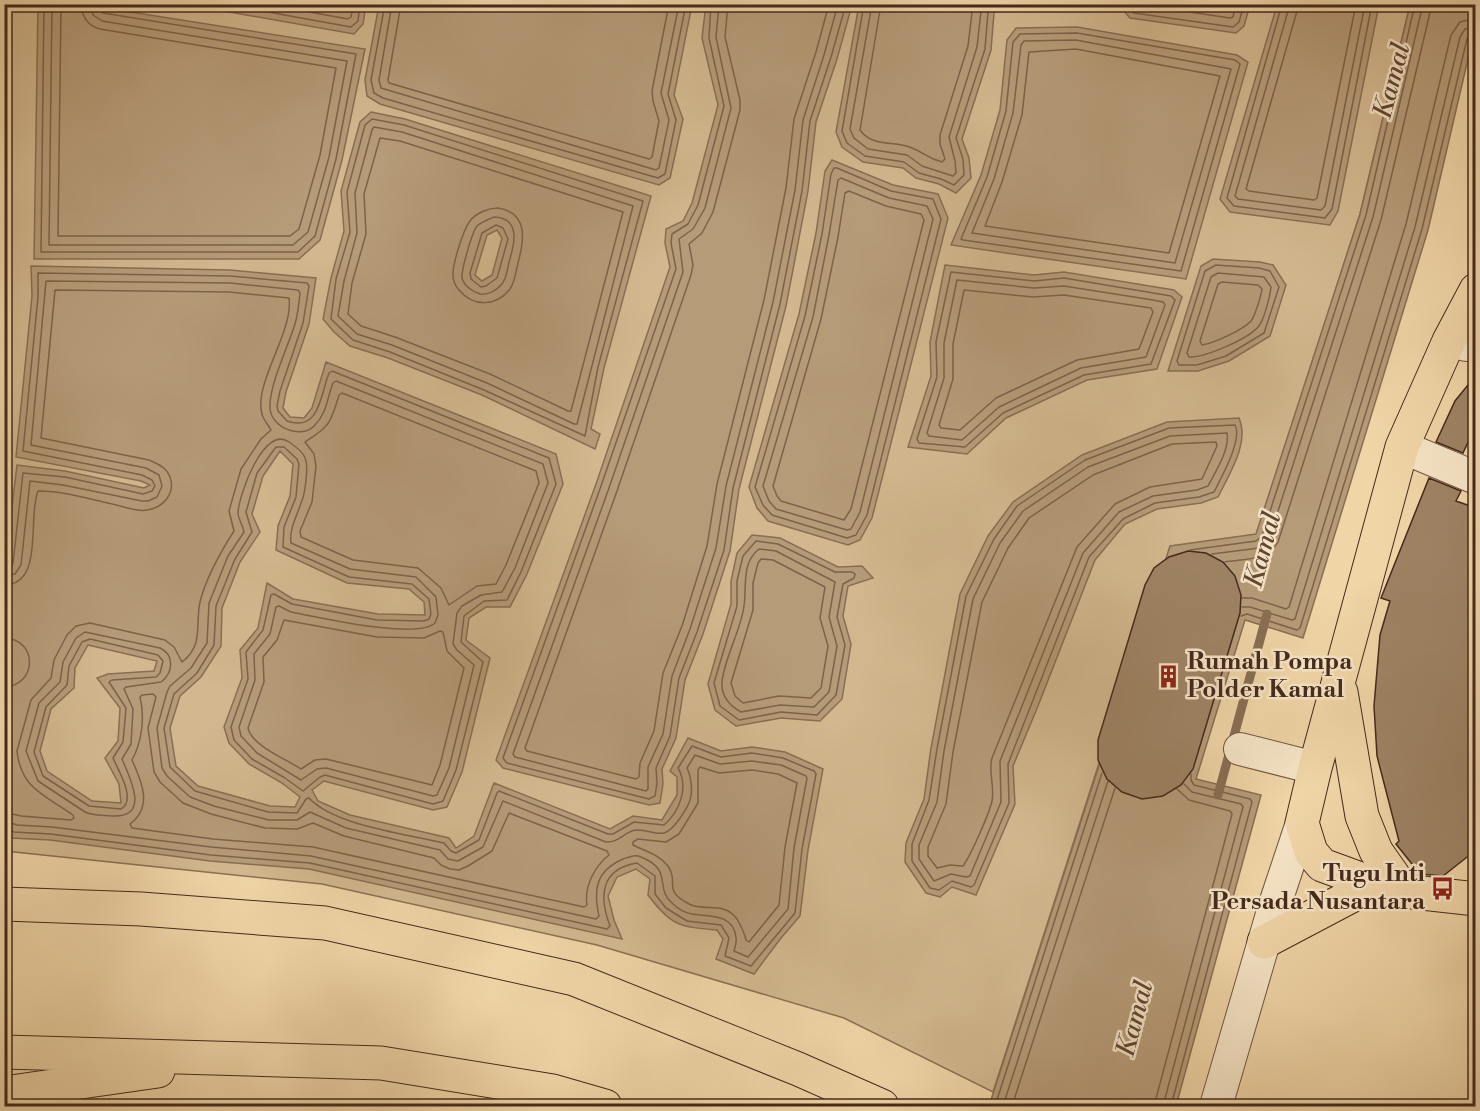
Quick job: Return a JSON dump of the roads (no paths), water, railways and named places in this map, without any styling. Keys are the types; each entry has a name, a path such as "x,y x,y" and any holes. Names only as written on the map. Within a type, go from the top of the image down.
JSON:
{"main road":[{"path":"1476,290 1462,340 1402,447 1302,823 1311,852 1322,865 1389,888 1476,899"},
{"path":"1339,684 1362,816 1389,888"},
{"path":"1264,942 1389,888"},
{"path":"4,904 141,909 325,923 574,979 798,1069 882,1107"},
{"path":"4,1052 381,1063 553,1091 605,1107"},
{"path":"4,1093 176,1068 297,1059"}],"street":[{"path":"1402,447 1476,478"},
{"path":"1240,748 1315,768"},
{"path":"1216,1107 1275,904 1302,823"}],"water":[{"path":"706,4 852,5 816,122 808,191 786,306 739,489 730,551 703,634 685,680 676,738 662,769 663,784 660,803 649,805 503,768 496,760 596,484 670,267 665,243 666,229 683,221 692,203 718,105 702,38"},
{"path":"859,4 1079,5 1073,8 1003,5 994,13 991,50 962,139 969,158 971,178 956,193 939,184 916,178 903,168 863,162 842,147 836,132"},
{"path":"1121,4 1250,5 1244,26 1236,33 1130,18 1122,9"},
{"path":"38,5 86,5 365,49 342,160 320,240 299,259 34,259"},
{"path":"190,5 366,5 363,24 354,34"},
{"path":"379,5 692,5 674,95 683,119 670,178 659,185 380,104 367,96 365,80"},
{"path":"1277,5 1379,5 1338,211 1330,225 1230,212 1220,199"},
{"path":"1410,5 1475,5 1475,29 1428,230 1303,638 1245,620 1196,779 1261,795 1176,1106 989,1106 1170,546 1256,534 1360,214"},
{"path":"1077,27 1237,55 1248,62 1186,279 951,245 981,175 1000,110 1007,40 1016,28"},
{"path":"371,112 405,119 651,196 604,368 591,429 600,434 595,449 482,395 388,358 350,346 323,319 344,231 341,191 360,122","holes":["497,230 502,238 492,275 482,281 475,275 487,235"]},
{"path":"832,160 893,185 938,194 948,218 872,518 860,540 848,545 768,521 757,508 749,487 799,314 816,233 825,171"},
{"path":"1213,259 1273,265 1286,285 1270,336 1229,361 1198,371 1168,371 1201,266"},
{"path":"945,265 1034,275 1064,272 1174,290 1182,297 1157,369 1087,380 1006,418 967,454 908,447 931,376 930,342"},
{"path":"31,266 230,270 316,278 309,324 286,392 283,408 290,417 304,418 312,408 326,362 556,454 563,484 527,574 510,607 486,607 469,618 466,640 490,658 462,772 447,807 433,810 324,781 312,790 318,801 350,815 449,838 456,848 474,836 494,783 610,829 633,816 662,820 677,795 677,777 670,771 688,738 721,751 752,747 785,752 823,769 808,850 800,916 754,974 716,959 723,939 717,930 685,926 663,913 648,895 650,879 636,869 617,877 608,896 622,939 309,869 210,861 50,840 11,838 5,832 4,595 17,465 65,471 144,488 150,485 141,481 16,457 32,296","holes":["280,451 293,464 290,496 278,526 276,550 347,583 409,589 424,602 425,615 378,614 293,599 267,583 258,628 240,650 242,678 224,727 229,743 249,764 282,783 300,797 295,807 270,806 198,786 176,766 170,728 180,696 201,677 221,646 222,608 240,562 260,532 252,514 263,476","88,645 157,661 154,671 108,674 97,678 120,708 118,741 105,758 119,784 121,803 92,801 47,771 40,751 51,709 74,688 75,668"]},
{"path":"1239,418 1242,428 1240,448 1218,497 1201,503 1157,509 1125,524 1095,560 1013,766 1015,804 976,895 952,887 940,897 926,893 905,862 906,843 924,799 931,748 960,594 988,536 1013,502 1082,455 1167,422"},
{"path":"752,535 780,538 838,567 862,566 873,578 848,586 843,616 851,644 842,699 820,721 781,718 736,726 715,710 708,684 731,604 731,581 737,553"}],"waterway":[{"name":"Kamal","path":"1218,795 1267,614"}],"place":[{"name":"Rumah Pompa Polder Kamal","path":"1169,676"},
{"name":"Tugu Inti Persada Nusantara","path":"1443,888"}]}
